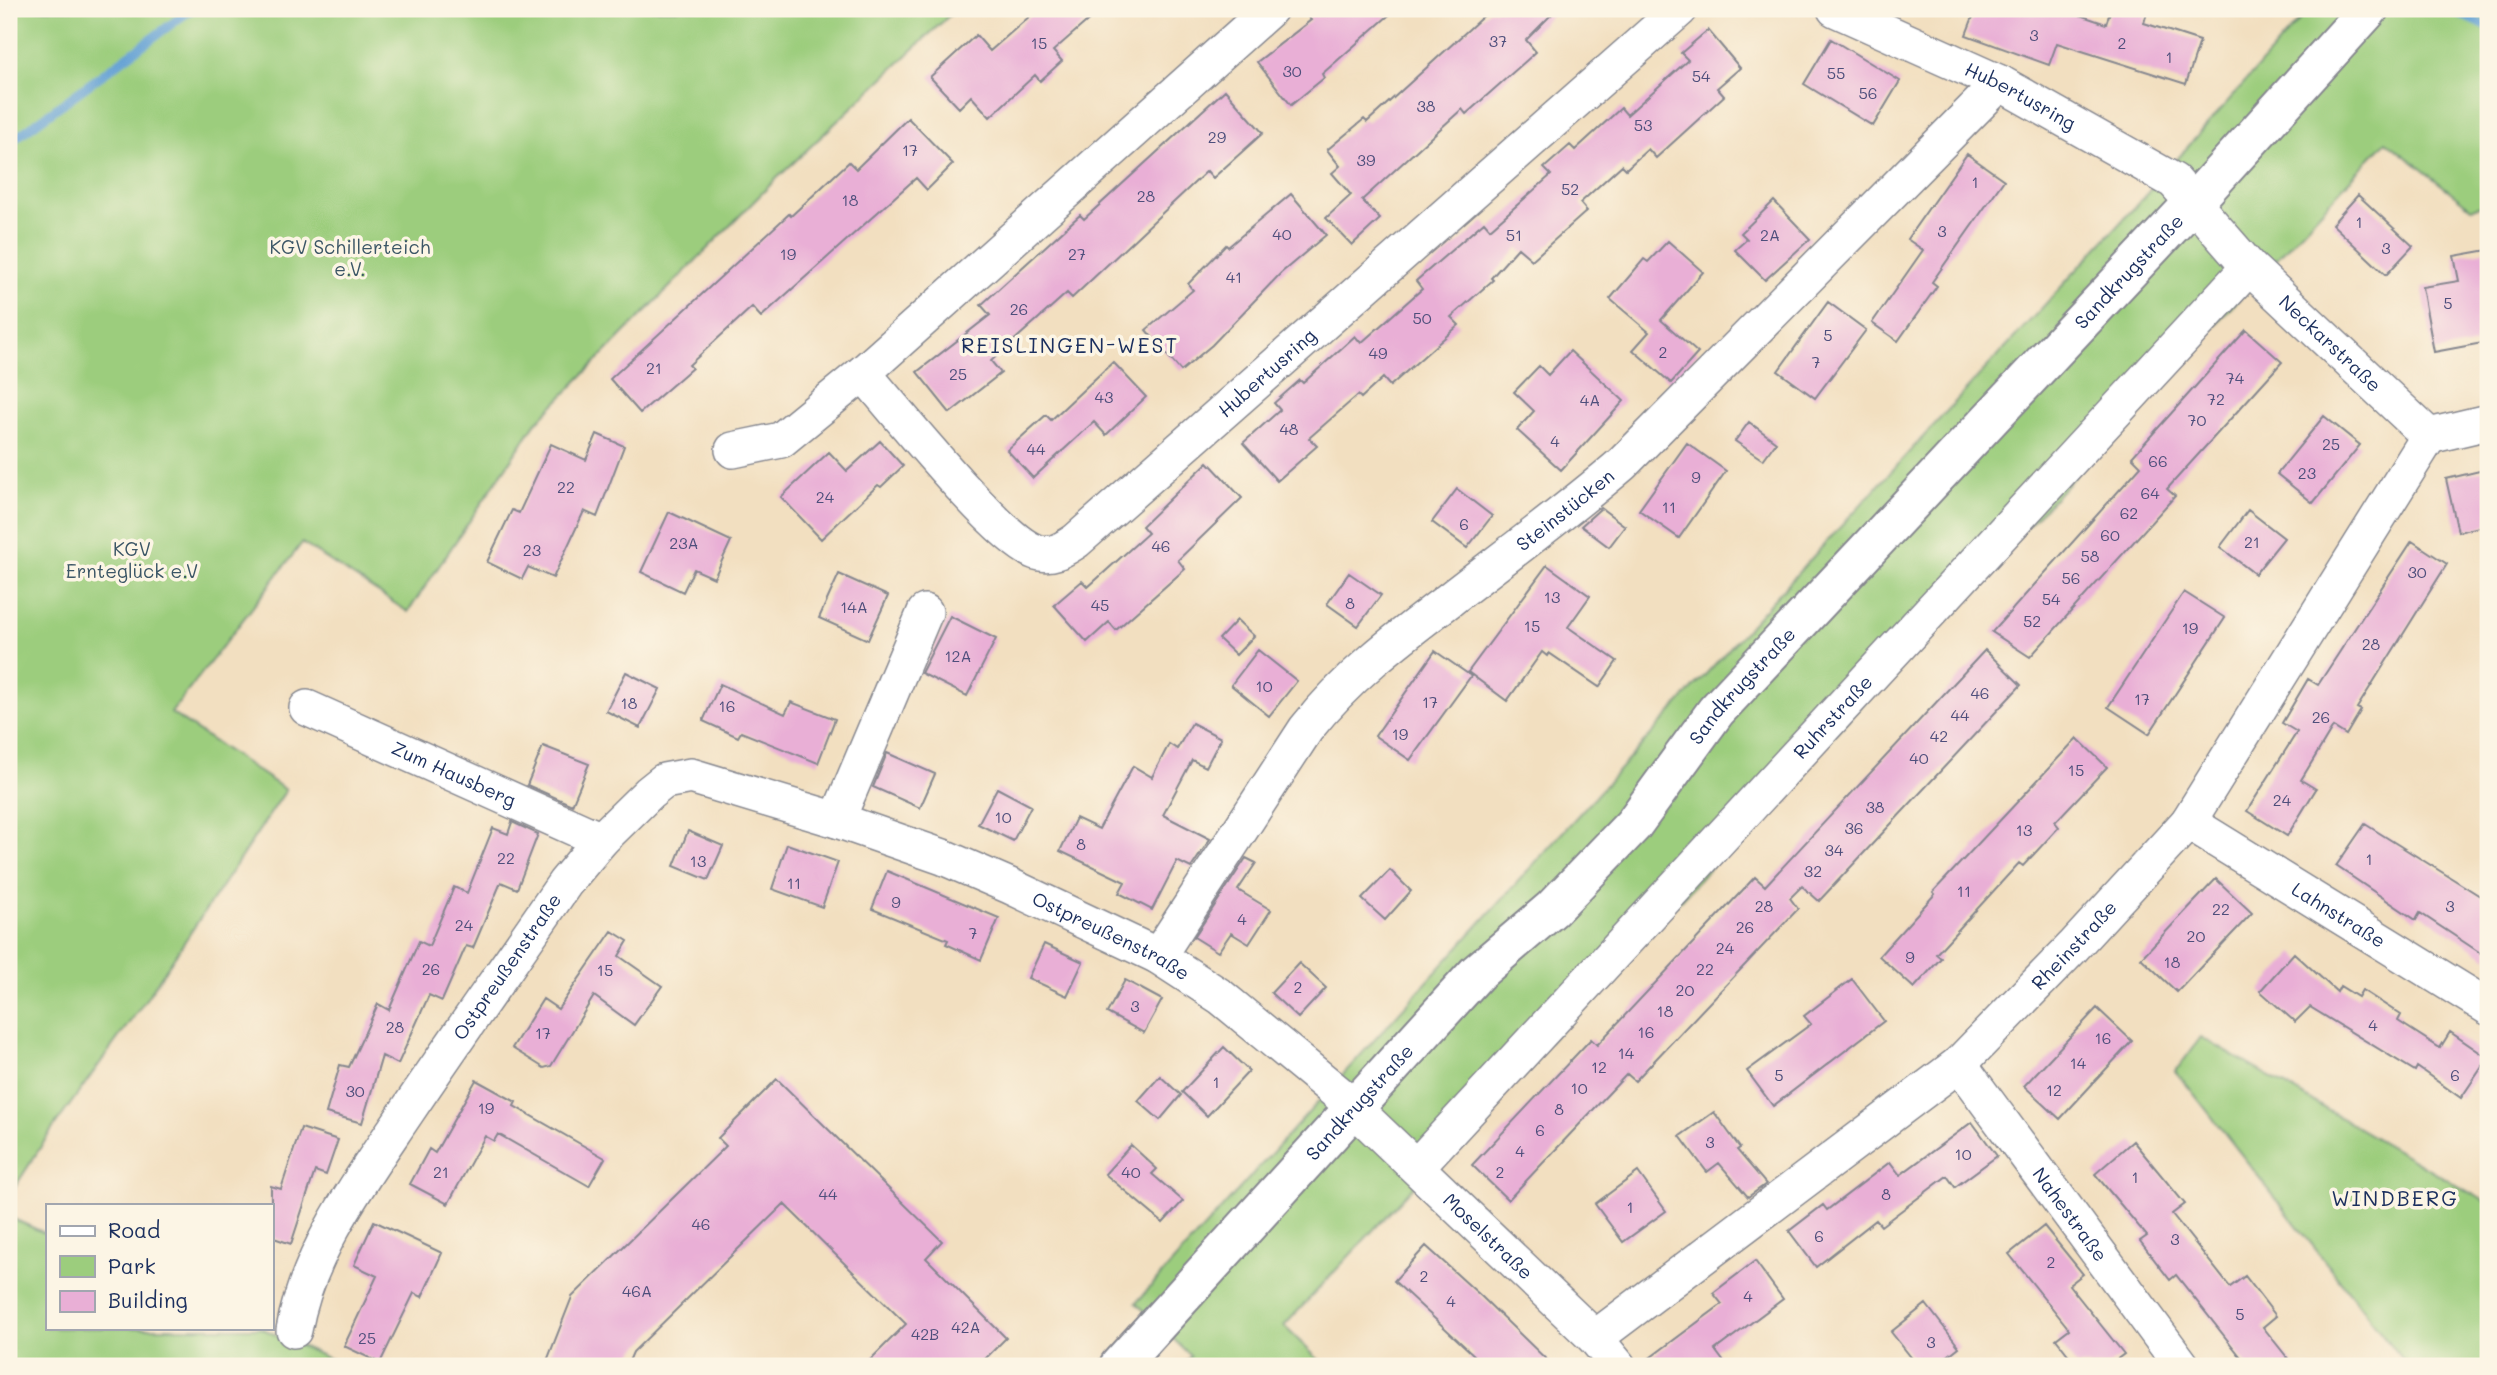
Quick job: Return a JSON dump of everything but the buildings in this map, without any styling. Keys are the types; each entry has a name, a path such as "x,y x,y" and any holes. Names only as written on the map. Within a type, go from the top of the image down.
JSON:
{"street":[{"path":"733,450 781,440 863,373 1270,9"},
{"name":"Hubertusring","path":"863,373 979,504 1023,545 1037,552 1055,554 1076,541 1680,9"},
{"name":"Hubertusring","path":"1835,9 2000,83 2174,181 2193,203"},
{"name":"Sandkrugstraße","path":"1119,1366 1477,973 1552,909 1633,825 1716,711 2193,203 2369,9"},
{"name":"Steinstücken","path":"1158,956 1306,729 1334,694 1371,659 1585,496 1622,464 2000,83"},
{"name":"Neckarstraße","path":"2193,203 2249,267 2429,436"},
{"name":"Ruhrstraße","path":"1417,1166 2249,267"},
{"path":"2429,436 2488,422"},
{"name":"Rheinstraße","path":"1595,1338 1959,1064 2188,822 2429,436"},
{"path":"837,820 925,612"},
{"name":"Zum Hausberg","path":"307,708 601,840"},
{"name":"Ostpreußenstraße","path":"294,1330 300,1296 330,1235 373,1161 565,883 601,840 664,781 691,776 837,820 976,871 1158,956 1221,997 1355,1108"},
{"name":"Lahnstraße","path":"2188,822 2488,1007"},
{"name":"Nahestraße","path":"1959,1064 2182,1366"},
{"name":"Moselstraße","path":"1355,1108 1595,1338 1618,1366"}],"green space":[{"name":"KGV Schillerteich e.V.","path":"9,9 956,9 772,183 535,424 408,612 302,543 171,713 286,790 140,1008 51,1131 9,1196"},
{"path":"2309,9 2488,9 2488,204 2471,208 2386,141 1284,1326 1325,1366 1182,1366 1191,1356 1136,1303 1774,599 2143,198"},
{"path":"2201,1037 2488,1203 2488,1366 2407,1366 2176,1071"},
{"path":"9,1217 46,1234 46,1330 265,1330 345,1366 9,1366"}],"waterway":[{"path":"9,143 192,9"},
{"path":"2453,11 2488,27"}],"district":[{"name":"REISLINGEN-WEST","path":"1070,346"},
{"name":"WINDBERG","path":"2395,1199"}],"park label":[{"name":"KGV Ernteglück e.V","path":"132,560"}]}
